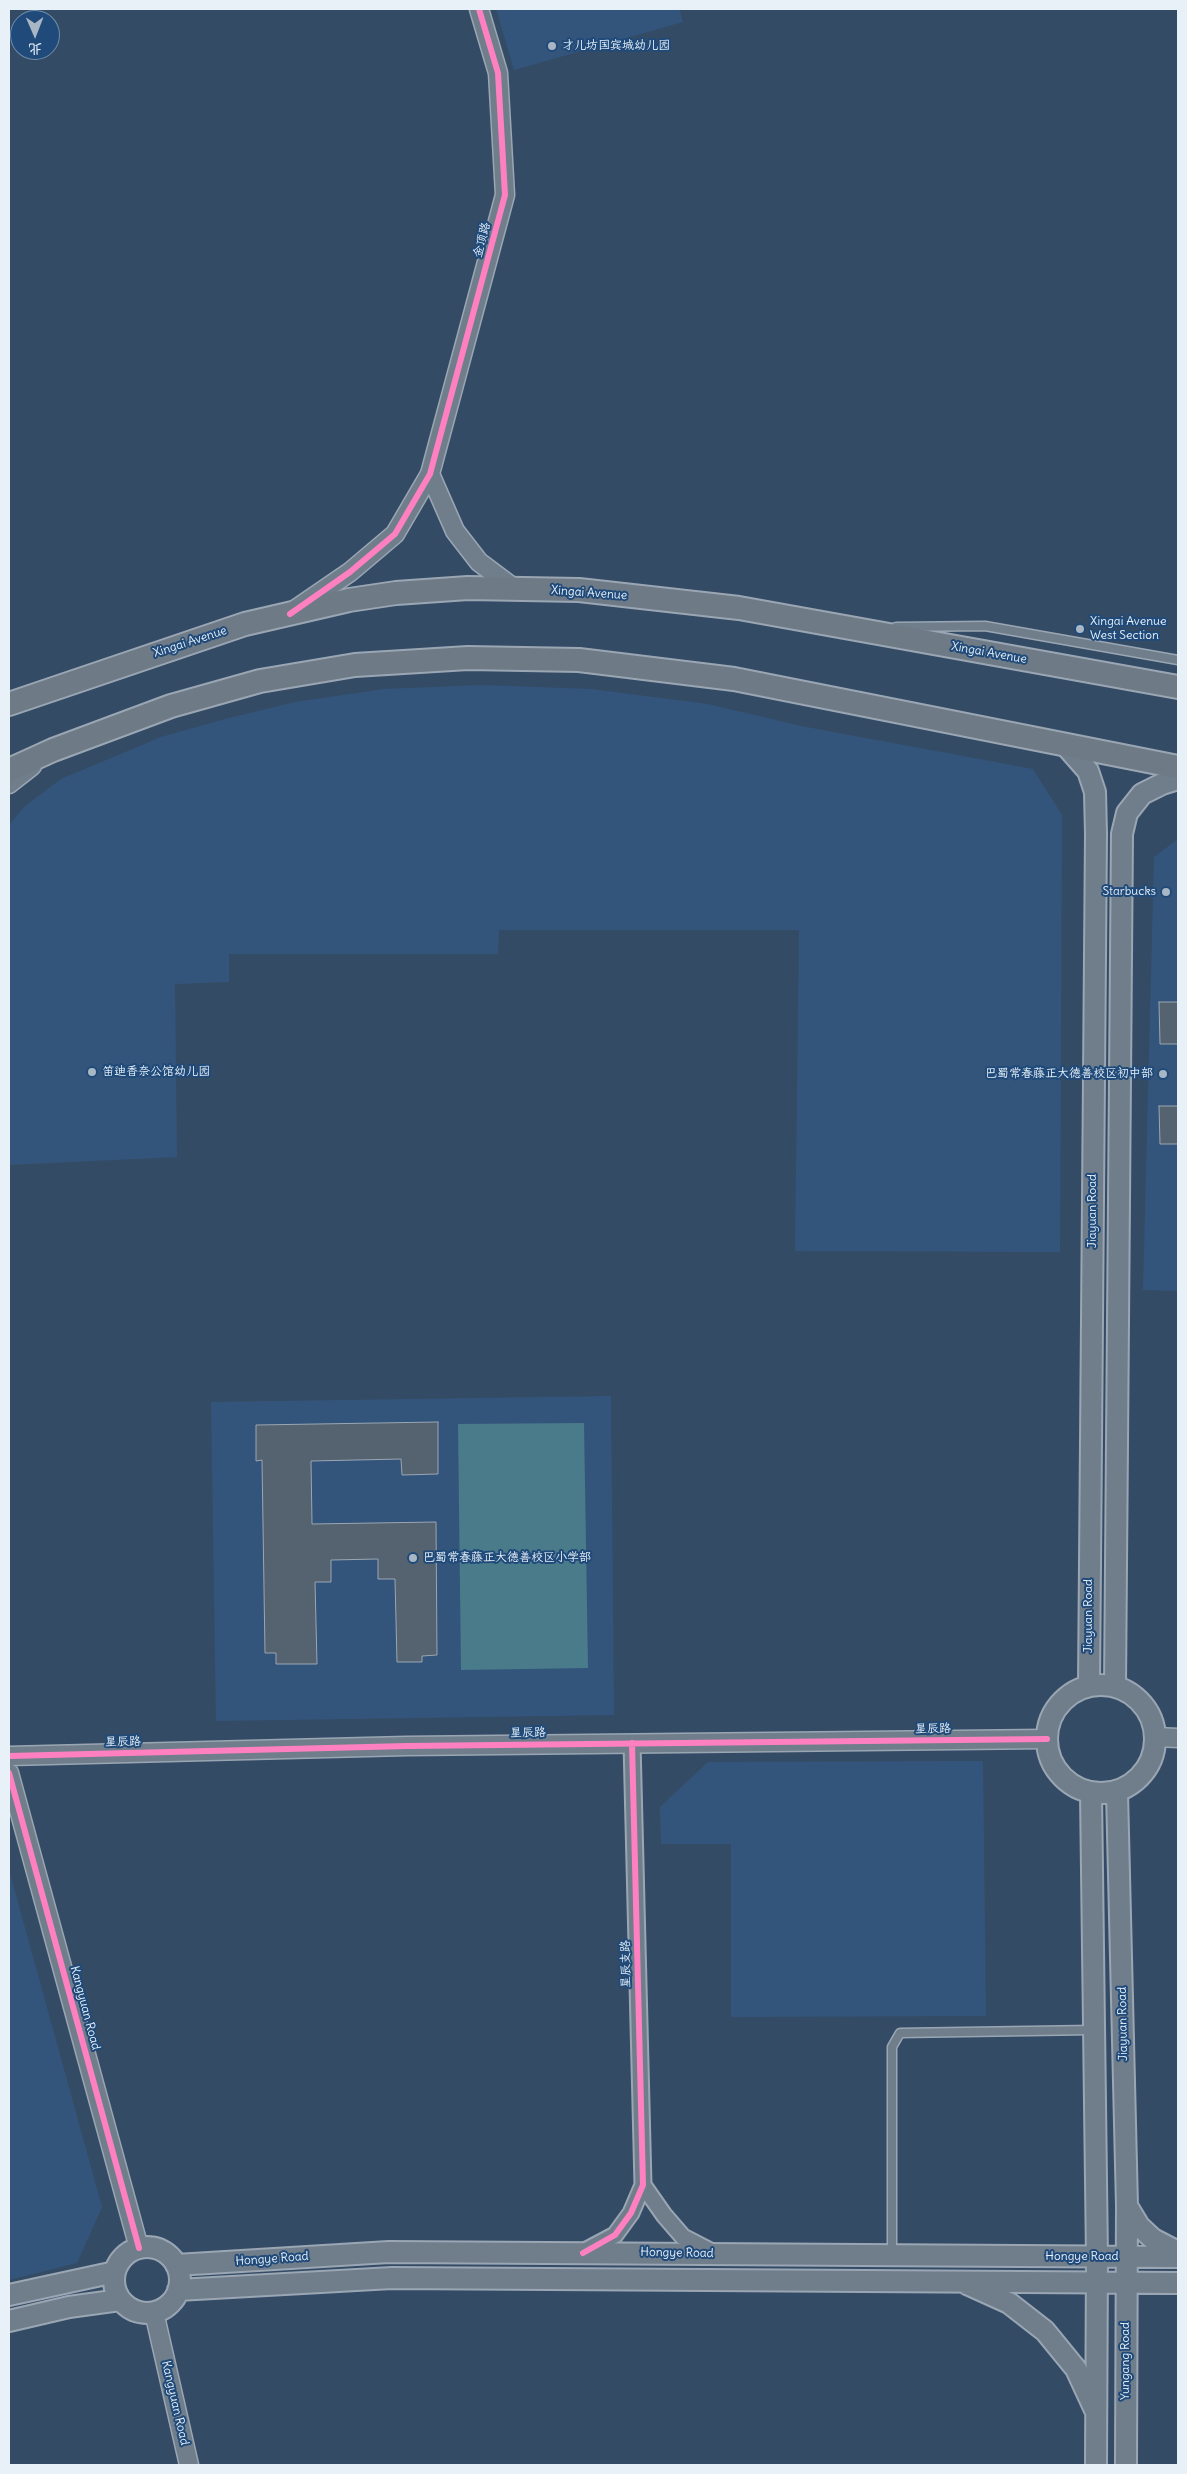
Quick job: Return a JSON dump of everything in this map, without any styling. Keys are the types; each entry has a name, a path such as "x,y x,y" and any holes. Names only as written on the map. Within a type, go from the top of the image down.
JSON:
{"main road":[{"name":"Xingai Avenue","path":"9,704 245,624 349,600 396,593 468,588 579,590 730,607 1178,687"},
{"path":"9,770 54,750 172,706 260,681 355,665 468,658 579,660 734,679 1178,767"},
{"name":"Jiayuan Road","path":"1066,746 1088,771 1095,792 1089,1685"},
{"name":"Jiayuan Road","path":"1115,1686 1122,834 1127,813 1142,794 1162,784 1178,779"},
{"path":"1089,1685 1115,1686 1128,1691 1148,1711 1154,1724 1156,1737 1154,1752 1149,1766 1140,1777 1117,1792 1090,1793 1067,1781 1056,1769 1049,1755 1047,1740 1049,1723 1056,1708 1067,1696 1089,1685"},
{"name":"Jiayuan Road","path":"1117,1792 1127,2257"},
{"path":"1090,1793 1098,2282 1096,2465"},
{"path":"1127,2206 1139,2226 1153,2239 1178,2252"},
{"path":"139,2248 160,2250 170,2256 176,2265 180,2276 178,2290 168,2306 154,2312 137,2312 128,2308 120,2300 115,2290 115,2272 121,2260 139,2248"},
{"name":"Hongye Road","path":"176,2265 390,2252 1097,2258 1178,2257"},
{"name":"Yungang Road","path":"1126,2465 1127,2257"},
{"path":"9,2295 115,2272"},
{"name":"Hongye Road","path":"178,2290 392,2278 1178,2283"},
{"path":"960,2281 1009,2303 1045,2330 1076,2369 1097,2415"},
{"path":"9,2321 69,2307 120,2300"}],"street":[{"name":"金顶路","path":"290,614 350,572 395,534 430,474 506,195 498,72 479,9"},
{"path":"430,474 455,531 479,562 515,589"},
{"path":"9,784 54,750"},
{"path":"1156,1737 1178,1738"},
{"name":"星辰路","path":"9,1756 407,1746 1047,1740"},
{"name":"星辰支路","path":"632,1743 643,2185"},
{"name":"Kangyuan Road","path":"9,1773 139,2248"},
{"path":"583,2253 615,2235 631,2213 643,2185"},
{"path":"643,2185 664,2215 683,2237 714,2254"},
{"name":"Kangyuan Road","path":"154,2312 189,2465"}],"lane":[{"path":"846,627 985,626 1178,660"},
{"path":"892,2255 892,2047 900,2033 1094,2030"}],"shaded area":[{"name":"才儿坊国宾城幼儿园","path":"496,9 679,9 683,22 514,70"},
{"path":"481,685 591,689 708,704 801,726 1033,769 1062,815 1060,1252 795,1251 799,930 499,930 498,954 229,954 229,982 175,984 177,1157 9,1165 9,825 25,806 61,779 161,737 225,719 295,702 384,689"},
{"name":"巴蜀常春藤正大德善校区初中部","path":"1178,839 1178,1291 1143,1290 1154,857"},
{"name":"巴蜀常春藤正大德善校区小学部","path":"611,1396 614,1715 216,1721 211,1402"},
{"path":"584,1423 588,1668 461,1670 458,1424"},
{"path":"983,1761 986,2016 731,2017 731,1844 661,1844 660,1807 708,1762"},
{"path":"9,1870 102,2207 77,2263 9,2280"}],"building":[{"path":"1159,1002 1178,1002 1178,1044 1160,1044"},
{"path":"1159,1106 1178,1106 1178,1144 1160,1144"},
{"path":"438,1422 438,1474 402,1475 401,1459 311,1461 312,1524 436,1522 437,1655 422,1656 422,1662 397,1662 395,1579 378,1579 378,1559 331,1560 331,1582 315,1582 317,1664 276,1664 276,1653 265,1653 262,1460 256,1461 256,1425"}],"cycle path":[{"path":"290,614 350,572 395,534 430,474 505,195 498,73 479,9"},
{"path":"9,1756 407,1746 1047,1739"},
{"path":"583,2253 615,2235 631,2213 643,2185 632,1743"},
{"path":"9,1773 139,2248"}],"place":[{"name":"才儿坊国宾城幼儿园","path":"552,46"},
{"name":"Xingai Avenue West Section","path":"1080,629"},
{"name":"Starbucks","path":"1166,892"},
{"name":"笛迪香奈公馆幼儿园","path":"92,1072"},
{"name":"巴蜀常春藤正大德善校区初中部","path":"1163,1074"},
{"name":"巴蜀常春藤正大德善校区小学部","path":"413,1558"}]}
